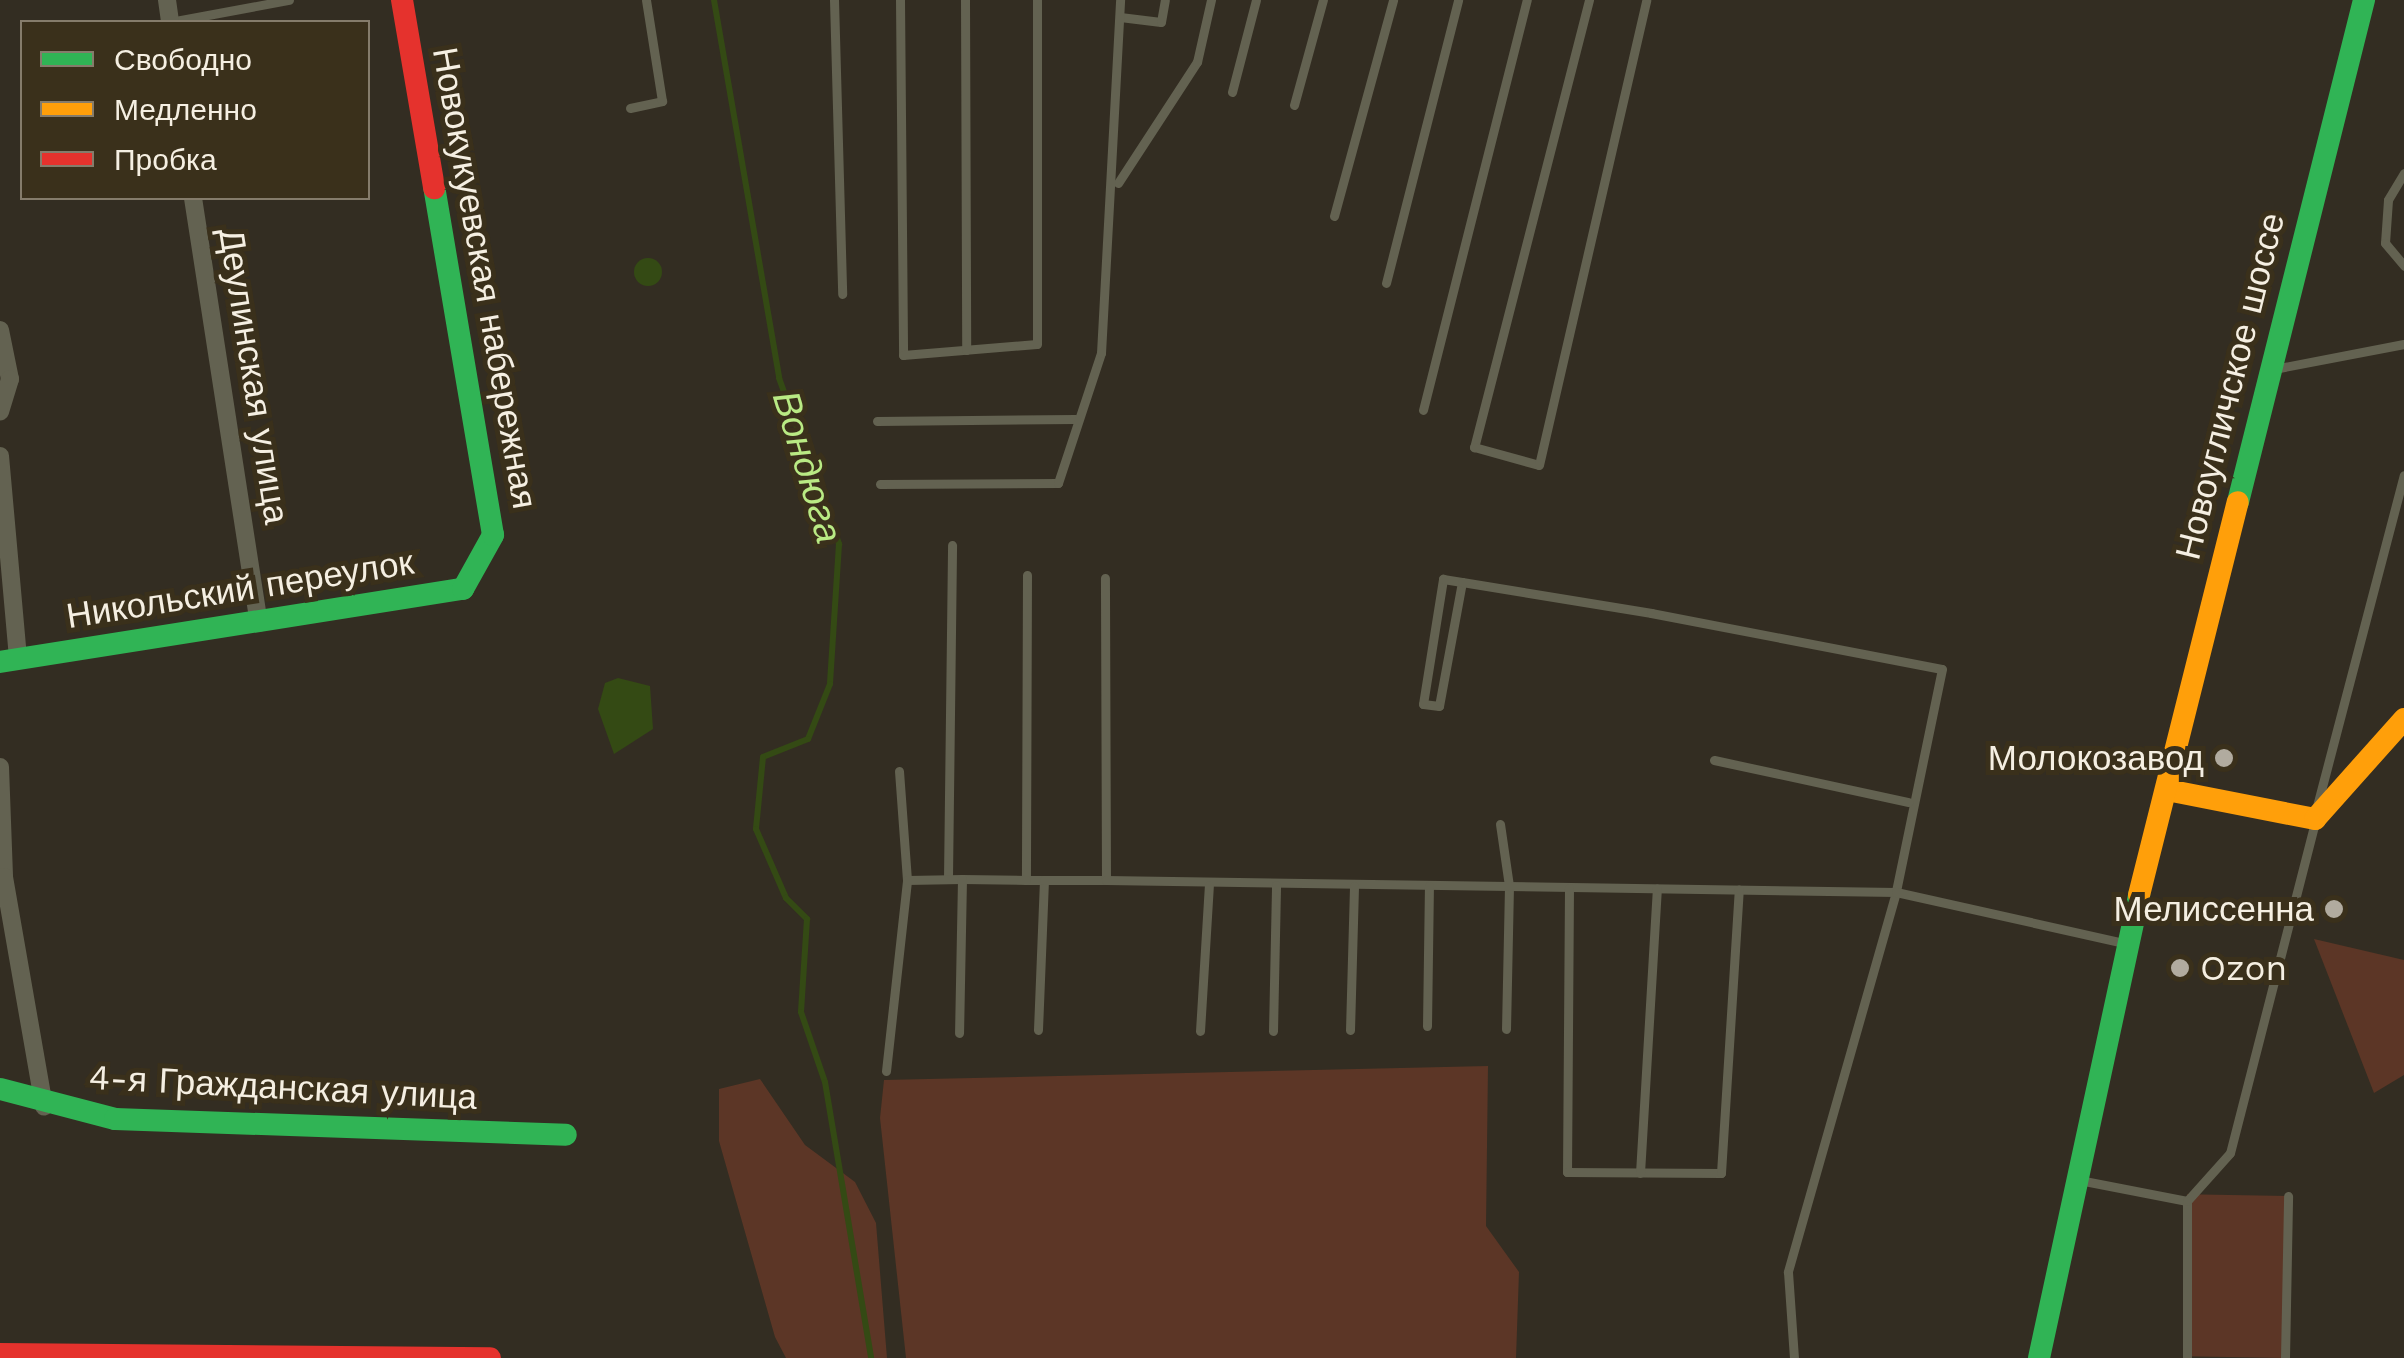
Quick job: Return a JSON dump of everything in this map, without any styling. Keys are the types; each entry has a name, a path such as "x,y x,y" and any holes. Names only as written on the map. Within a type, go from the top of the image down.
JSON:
{"street":[{"name":"Новокукуевская набережная","path":"402,0 493,534 482,568"},
{"name":"Новоугличское шоссе","path":"2039,1358 2071,1178 2127,943 2364,0"},
{"name":"Деулинская улица","path":"193,200 259,623"},
{"path":"0,330 10,379 0,412"},
{"path":"0,456 9,661"},
{"name":"Никольский переулок","path":"9,661 463,588 482,568"},
{"path":"2167,790 2315,819 2404,718"},
{"path":"0,767 4,877 44,1108"},
{"name":"4-я Гражданская улица","path":"0,1090 44,1108 116,1119 566,1135"},
{"path":"0,1356 490,1358"}],"lane":[{"path":"181,20 289,0"},
{"path":"630,108 662,102 646,0"},
{"path":"834,0 842,294"},
{"path":"900,0 903,356 1037,344 1037,0"},
{"path":"965,0 966,350"},
{"path":"880,484 1058,483 1075,419 1101,353 1116,186 1120,0"},
{"path":"1120,17 1161,22 1165,0"},
{"path":"1116,186 1198,62 1211,0"},
{"path":"1232,92 1256,0"},
{"path":"1294,106 1323,0"},
{"path":"1334,216 1394,0"},
{"path":"1386,283 1458,0"},
{"path":"1422,410 1527,0"},
{"path":"1589,0 1474,447 1539,465 1646,0"},
{"path":"2404,173 2388,200 2385,243 2404,266"},
{"path":"2268,370 2404,344"},
{"path":"877,422 1075,419"},
{"path":"2187,1358 2187,1201 2230,1152 2404,475"},
{"path":"948,878 952,545"},
{"path":"1026,880 1027,576"},
{"path":"1105,578 1106,880"},
{"path":"1462,582 1439,706 1423,704 1443,580 1462,582 1942,670 1909,802 1896,892 1788,1272 1794,1358"},
{"path":"1714,760 1909,802"},
{"path":"886,1071 907,880 898,771"},
{"path":"1500,824 1509,886 1506,1029"},
{"path":"959,1033 962,879"},
{"path":"907,880 1896,892 2127,943"},
{"path":"1038,1030 1044,880"},
{"path":"1200,1031 1209,885"},
{"path":"1273,1031 1276,886"},
{"path":"1350,1030 1354,886"},
{"path":"1427,1026 1429,886"},
{"path":"1569,888 1566,1172 1721,1174 1739,890"},
{"path":"1640,1173 1657,889"},
{"path":"2071,1178 2187,1201"},
{"path":"2285,1358 2288,1196"}],"shaded area":[{"path":"648,258 658,262 662,272 658,282 648,286 638,282 634,272 638,262"},
{"path":"618,678 650,686 653,729 614,754 598,709 605,683"},
{"path":"2314,939 2404,960 2404,1075 2374,1093"},
{"path":"1488,1066 1486,1226 1519,1272 1516,1358 906,1358 880,1118 884,1080"},
{"path":"760,1079 805,1145 855,1182 876,1223 887,1358 786,1358 775,1337 719,1141 719,1089"},
{"path":"2187,1194 2288,1196 2285,1358 2184,1356"}],"waterway":[{"name":"Вондюга","path":"714,0 779,378 839,544 830,684 808,739 763,757 756,829 786,898 807,919 801,1012 825,1082 871,1358"}],"traffic: fast":[{"path":"2238,502 2364,0"},
{"path":"0,662 463,589 493,535 434,188"},
{"path":"2039,1358 2139,895"},
{"path":"0,1089 115,1119 566,1135"}],"traffic: slow":[{"path":"2139,895 2238,502"},
{"path":"2167,790 2315,819 2404,719"}],"traffic: jam":[{"path":"402,0 434,188"},
{"path":"0,1354 490,1358"}],"place":[{"name":"Молокозавод","path":"2224,758"},
{"name":"Мелиссенна","path":"2334,909"},
{"name":"Ozon","path":"2180,968"}]}
